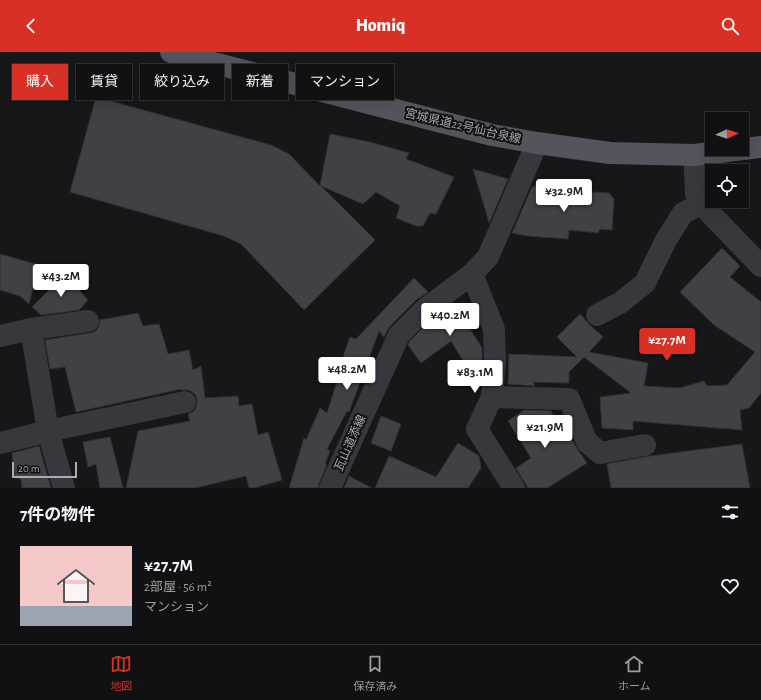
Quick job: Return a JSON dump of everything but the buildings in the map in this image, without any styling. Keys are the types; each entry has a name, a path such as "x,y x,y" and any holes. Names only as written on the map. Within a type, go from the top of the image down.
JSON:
{"main road":[{"name":"宮城県道22号仙台泉線","path":"171,52 484,133 537,143 610,153 694,155 761,147"}],"street":[{"name":"瓦山道添線","path":"330,488 399,335 425,309 472,274 488,257 537,143"},
{"path":"694,155 696,193 701,204 761,266"},
{"path":"597,315 620,303 645,283 666,240 683,213 701,204"},
{"path":"472,274 494,329 495,362 492,397 477,429 514,488"},
{"path":"0,336 31,329 88,321"},
{"path":"31,329 48,431 64,488"},
{"path":"492,397 569,399 587,442 600,453 645,445"},
{"path":"0,443 48,431 185,402"}]}
